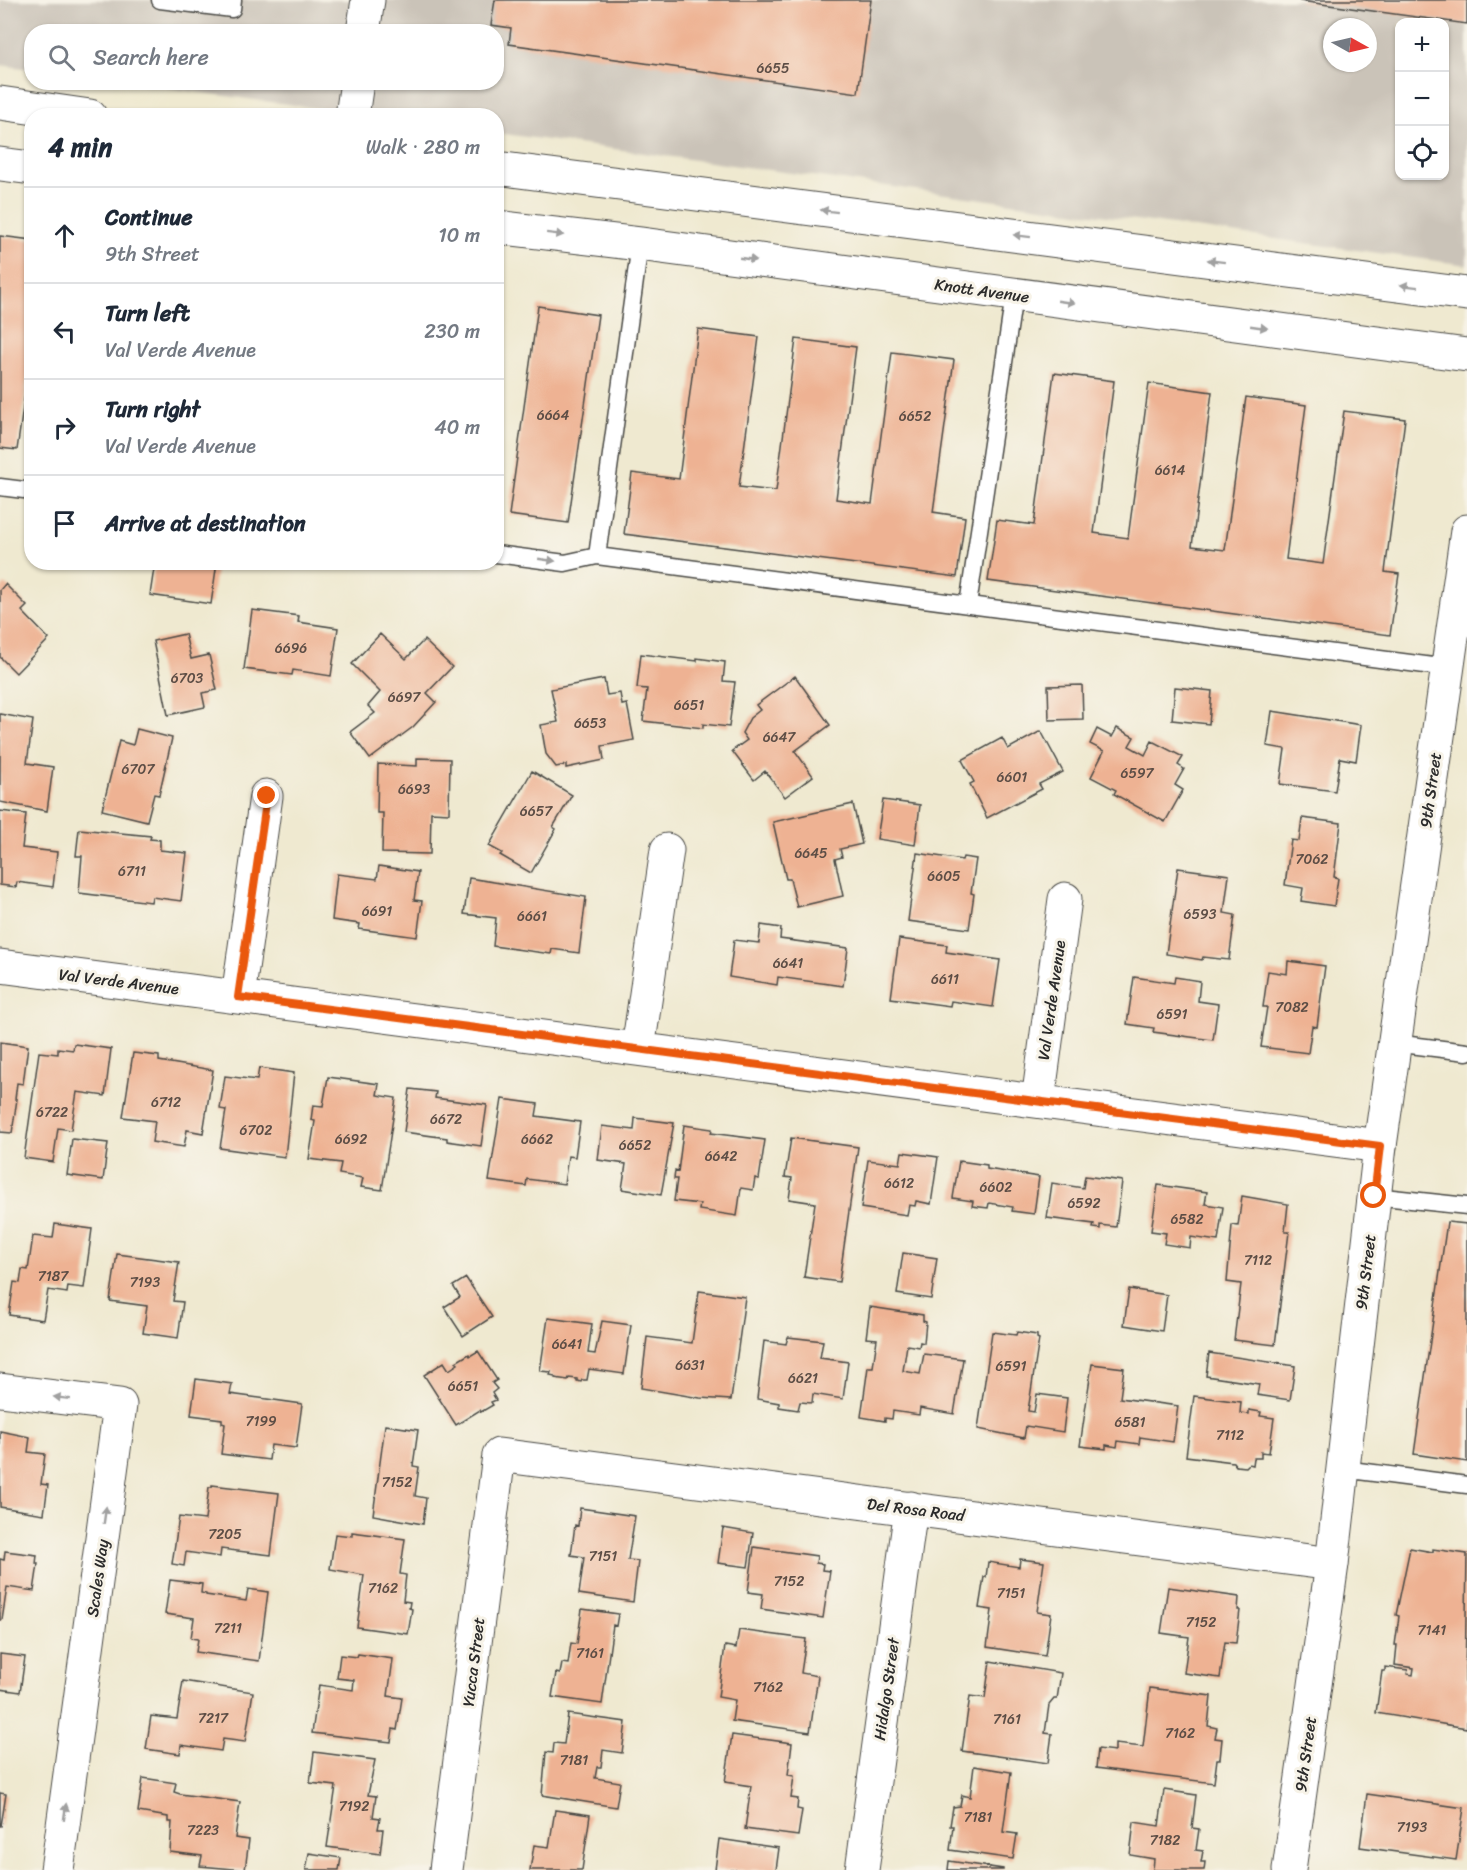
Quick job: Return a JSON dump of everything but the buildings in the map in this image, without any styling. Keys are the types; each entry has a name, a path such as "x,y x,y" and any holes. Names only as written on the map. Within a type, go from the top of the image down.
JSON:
{"street":[{"path":"364,24 368,0"},
{"path":"353,108 356,90"},
{"path":"0,103 35,108"},
{"path":"0,164 24,167"},
{"path":"504,169 1467,294"},
{"name":"Knott Avenue","path":"504,228 640,244 1467,355"},
{"name":"9th Street","path":"1289,1870 1332,1564 1380,1146 1455,658 1466,542"},
{"path":"238,997 267,796"},
{"path":"638,1049 667,850"},
{"name":"Val Verde Avenue","path":"1038,1101 1065,899"},
{"name":"Val Verde Avenue","path":"0,966 1380,1146"},
{"name":"Scales Way","path":"0,1390 120,1405 57,1870"},
{"name":"Del Rosa Road","path":"499,1455 1332,1564"},
{"name":"Yucca Street","path":"446,1870 499,1455"},
{"name":"Hidalgo Street","path":"861,1870 911,1508"}],"lane":[{"path":"160,0 232,9 233,0"},
{"path":"597,556 640,244"},
{"path":"968,605 1014,295"},
{"path":"0,487 24,490"},
{"path":"504,555 565,563 597,556 968,605 1455,658"},
{"path":"1395,1043 1467,1052"},
{"path":"1374,1196 1467,1206"},
{"path":"1343,1468 1467,1485"}],"shaded area":[{"path":"0,0 1467,0 1467,265 504,134 504,108 317,108 181,90 504,90 504,24 24,24 24,68 0,65"}],"route":[{"path":"267,796 238,997 1380,1146 1374,1196"}]}
